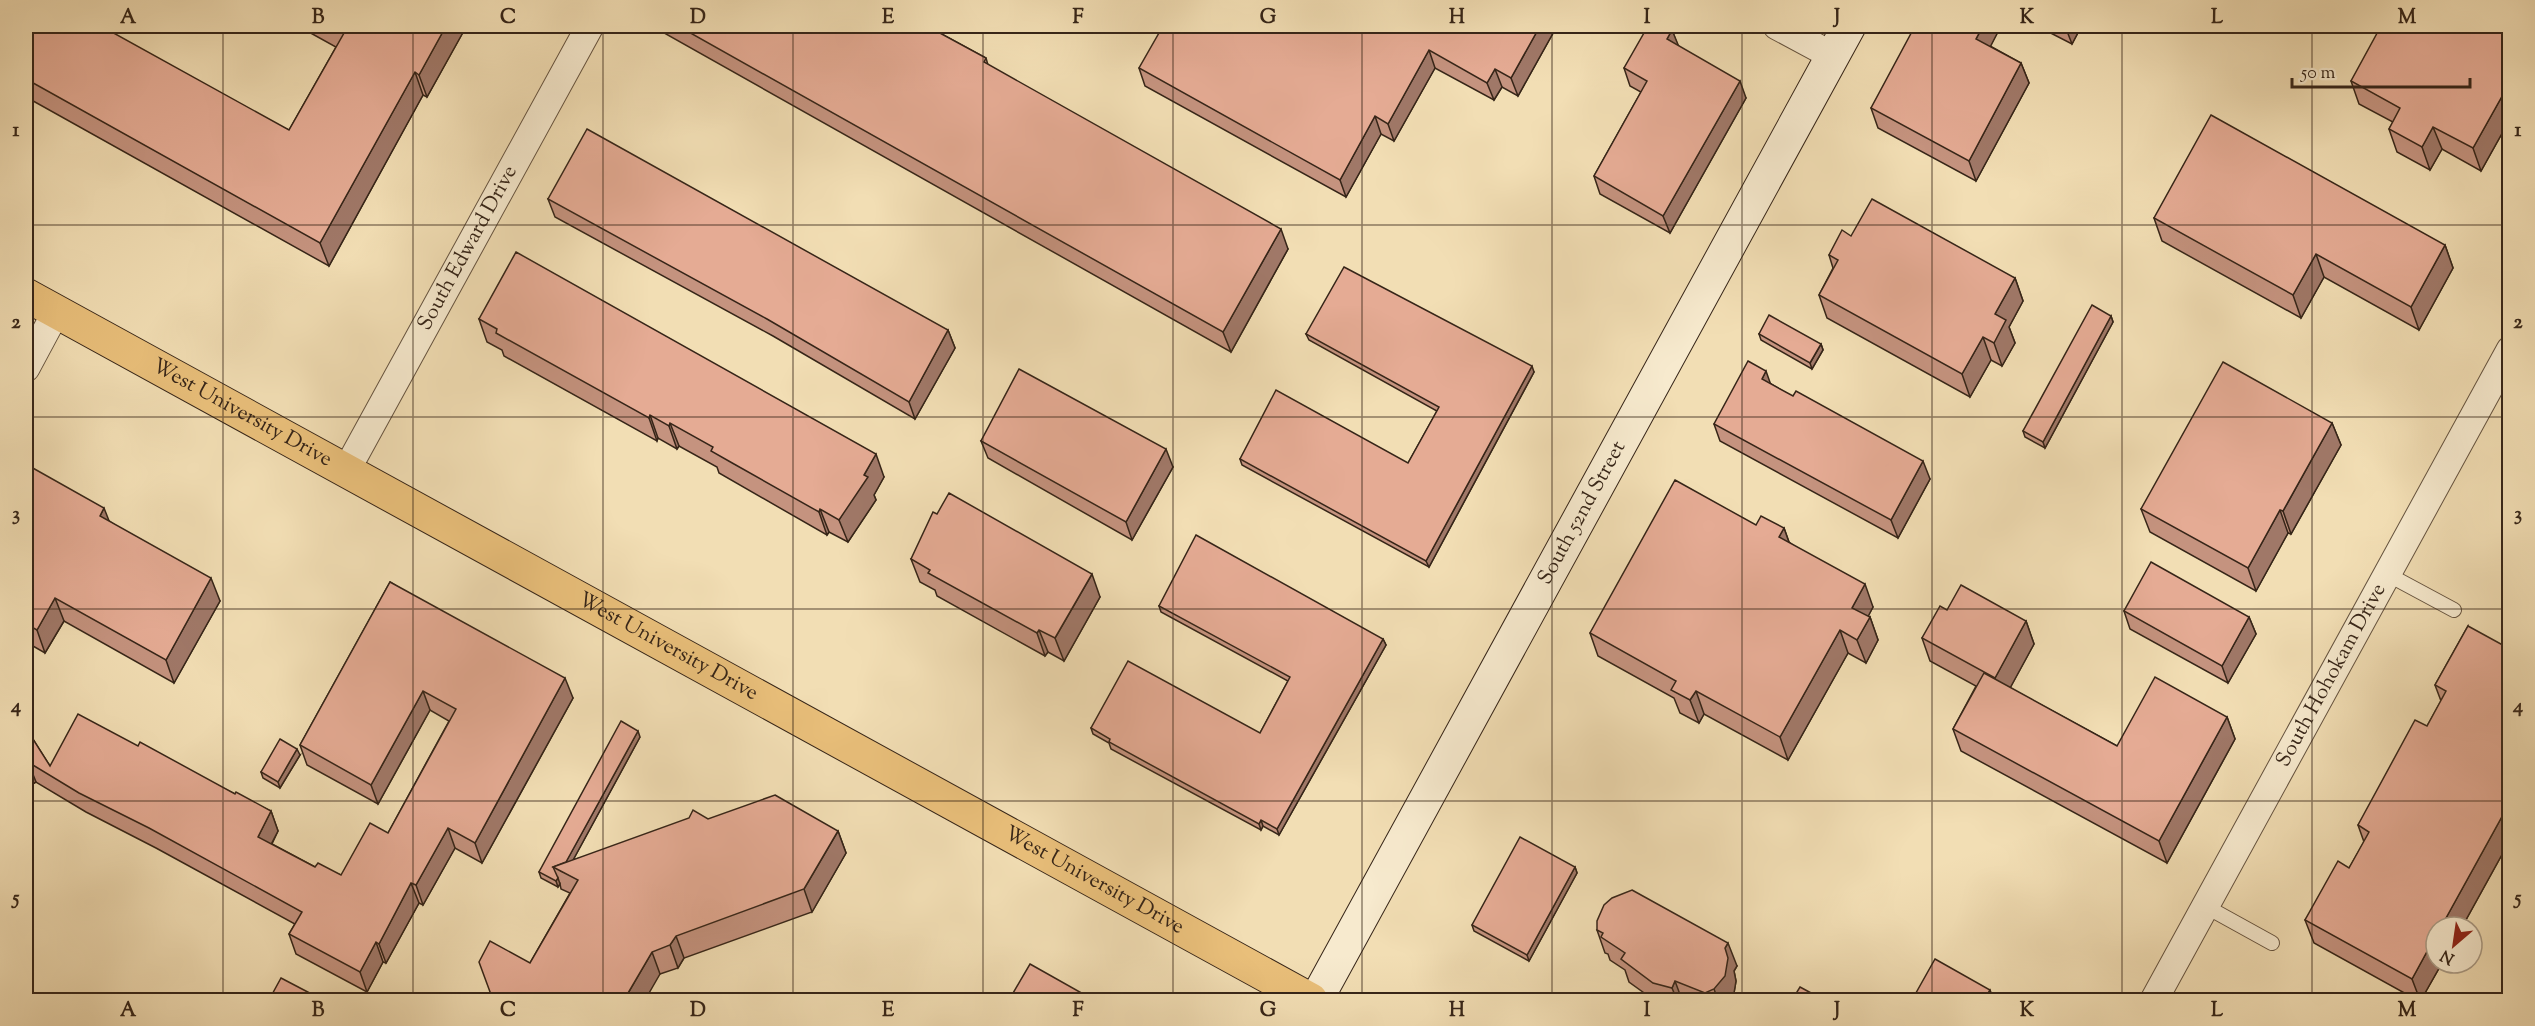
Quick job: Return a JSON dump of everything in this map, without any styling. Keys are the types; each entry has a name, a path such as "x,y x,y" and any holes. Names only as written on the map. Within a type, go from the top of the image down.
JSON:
{"main road":[{"name":"South 52nd Street","path":"1316,1000 1849,26"},
{"name":"West University Drive","path":"26,295 1311,1000"}],"street":[{"name":"South Edward Drive","path":"346,471 590,26"},
{"path":"1777,26 1833,56"},
{"path":"26,368 56,312"},
{"name":"South Hohokam Drive","path":"2154,1000 2510,350"}],"lane":[{"path":"2387,574 2454,610"},
{"path":"2205,906 2272,943"}],"building":[{"path":"26,26 101,26 289,130 344,33 331,26 446,26 419,75 415,72 320,243 26,79"},
{"path":"678,26 927,26 986,58 984,62 1281,229 1223,332"},
{"path":"1163,26 1540,26 1511,78 1495,69 1487,83 1429,50 1388,124 1375,116 1340,180 1139,68"},
{"path":"1648,26 1665,26 1672,30 1667,39 1740,81 1663,216 1594,176 1647,81 1624,68"},
{"path":"1915,26 1983,26 1976,39 2021,63 1969,161 1871,108"},
{"path":"2381,26 2510,26 2510,82 2473,148 2433,127 2422,147 2389,129 2400,108 2351,81"},
{"path":"2211,115 2445,245 2411,307 2316,254 2293,295 2154,218"},
{"path":"587,129 948,330 909,402 767,319 548,199"},
{"path":"1872,199 2015,278 1995,314 2006,320 1994,343 1983,337 1962,374 1819,295 1838,260 1829,255 1842,230 1851,236"},
{"path":"516,252 876,454 864,475 868,477 839,520 820,509 819,512 711,451 713,447 670,423 669,426 650,415 649,418 496,333 497,329 479,319"},
{"path":"1344,267 1532,366 1426,561 1240,459 1276,390 1408,463 1439,407 1306,334"},
{"path":"2092,305 2111,316 2043,442 2023,431"},
{"path":"1769,315 1821,344 1810,363 1759,334"},
{"path":"1748,361 1766,371 1762,379 1793,396 1796,391 1923,461 1891,520 1714,424"},
{"path":"2223,362 2332,423 2248,568 2141,509"},
{"path":"1019,369 1166,449 1126,522 981,441"},
{"path":"31,467 104,508 100,516 211,578 166,660 55,598 37,630 26,624 26,478"},
{"path":"1675,480 1756,525 1761,516 1784,528 1779,537 1865,584 1852,608 1870,617 1857,640 1840,630 1780,737 1696,691 1690,700 1671,690 1676,681 1590,633"},
{"path":"949,493 1092,574 1055,638 1039,630 1037,633 928,573 930,570 911,559 933,512 937,514"},
{"path":"1196,535 1383,639 1277,829 1261,820 1259,824 1109,742 1110,739 1091,728 1128,661 1260,733 1290,677 1159,606"},
{"path":"2151,562 2249,617 2222,666 2124,611"},
{"path":"390,582 565,678 475,843 448,828 416,885 411,883 379,944 376,942 360,972 289,934 302,912 149,828 79,793 28,762 26,764 26,728 50,766 78,714 138,746 140,742 271,811 258,837 315,867 318,863 341,875 370,823 388,833 456,709 423,691 371,785 300,745"},
{"path":"1961,585 2026,621 1995,678 1922,638 1940,606 1947,610"},
{"path":"2468,626 2510,649 2510,802 2448,915 2424,915 2424,957 2412,979 2305,920 2338,861 2349,868 2369,832 2358,825 2415,720 2427,726 2446,691 2435,685"},
{"path":"1984,673 2117,746 2155,677 2227,717 2159,841 1953,729"},
{"path":"621,721 638,731 566,862 553,867 558,878 556,881 539,872"},
{"path":"280,739 297,749 278,782 261,772"},
{"path":"775,795 838,831 804,889 676,936 670,945 652,952 624,1000 493,1000 479,962 490,941 530,963 578,880 553,867 689,818 693,810 708,819"},
{"path":"1520,837 1575,867 1527,955 1472,925"},
{"path":"1632,890 1728,943 1725,948 1728,958 1725,976 1714,989 1705,993 1675,981 1672,988 1653,983 1621,959 1625,953 1601,937 1603,933 1597,930 1597,921 1604,905 1612,898"},
{"path":"1935,959 1990,990 1984,1000 1912,1000"},
{"path":"1030,964 1094,1000 1009,1000"},
{"path":"281,978 323,1000 269,1000"},
{"path":"1800,987 1824,1000 1792,1000"}]}
